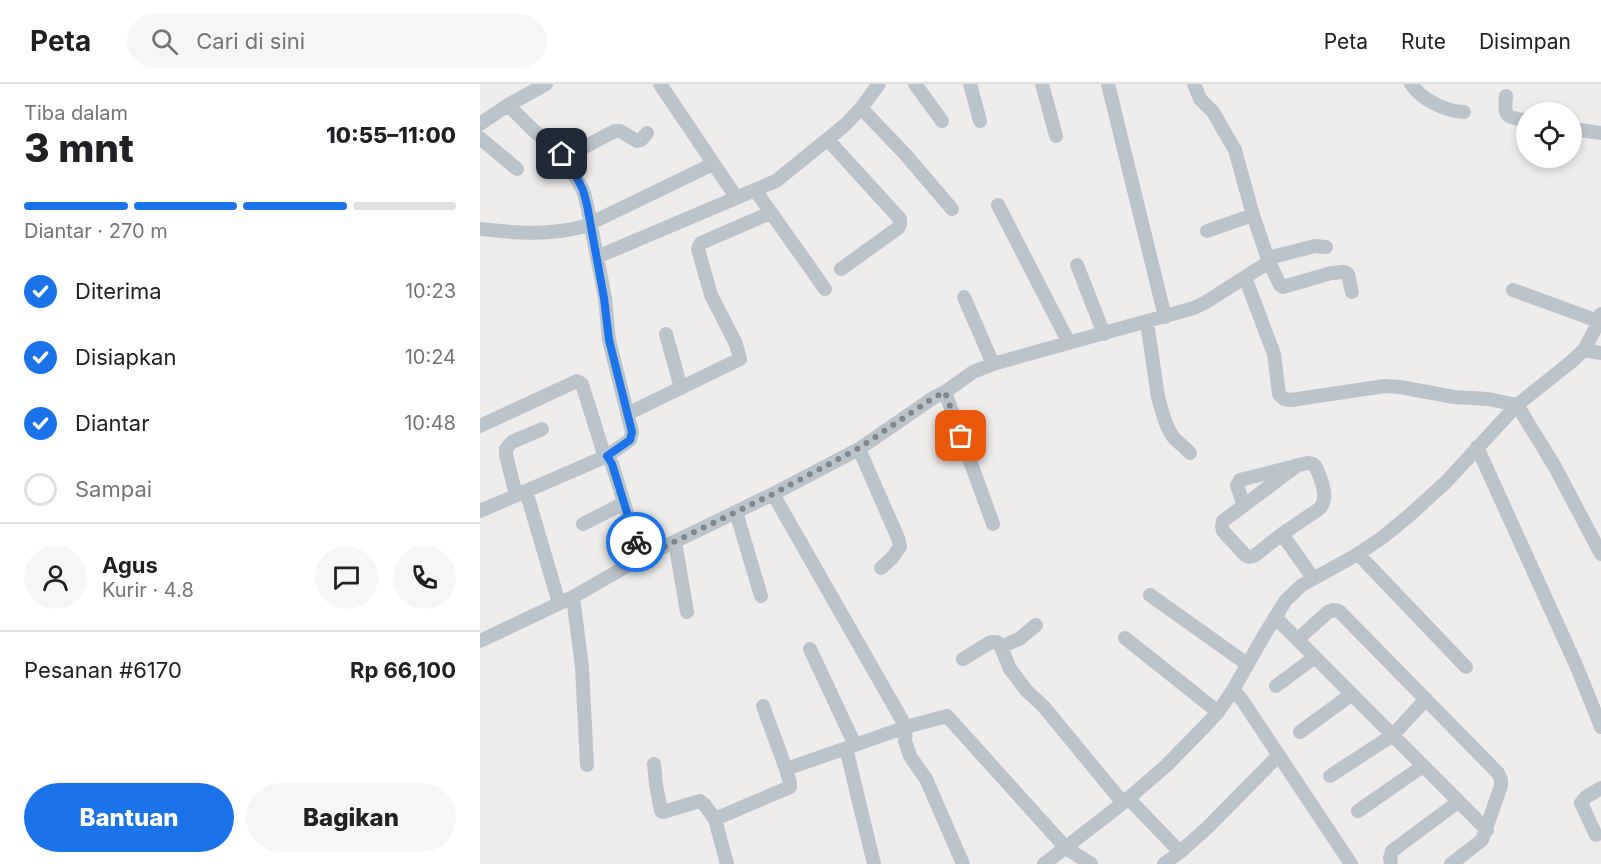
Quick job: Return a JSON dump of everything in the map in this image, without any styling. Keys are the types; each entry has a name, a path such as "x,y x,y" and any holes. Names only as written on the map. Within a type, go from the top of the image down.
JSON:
{"street":[{"path":"480,124 511,108 546,84"},
{"path":"660,84 735,197"},
{"path":"597,257 776,181 845,125 879,84"},
{"path":"915,84 942,121"},
{"path":"970,84 980,121"},
{"path":"1042,84 1056,136"},
{"path":"1108,84 1165,317"},
{"path":"1194,84 1200,99 1214,112 1235,150 1253,215 1268,260 1280,285 1283,287 1331,273 1344,272 1348,274 1352,292"},
{"path":"1411,84 1423,96 1437,104 1464,112"},
{"path":"1506,96 1505,111 1510,117 1516,118"},
{"path":"480,511 607,456 630,440 632,436 609,340 591,222 583,190 565,158 511,108"},
{"path":"861,108 905,154 952,209"},
{"path":"1582,130 1601,133"},
{"path":"565,158 615,131 620,131 637,141 647,133"},
{"path":"480,138 517,169"},
{"path":"828,140 900,219 898,228 841,269"},
{"path":"480,229 532,234 575,229 713,164"},
{"path":"754,190 825,289"},
{"path":"998,205 1069,343"},
{"path":"627,414 740,359 736,344 711,295 698,246 770,213"},
{"path":"1207,231 1253,215"},
{"path":"480,641 573,597 641,558 773,494 859,448 973,372 993,364 1194,308 1268,260 1315,246 1326,247"},
{"path":"1077,265 1104,334"},
{"path":"1245,277 1274,354 1279,394 1284,399 1400,387 1517,405 1601,554"},
{"path":"1044,864 1125,801 1181,752 1218,712 1286,600 1302,585 1358,554 1383,537 1412,513 1446,482 1517,405 1584,350 1600,317 1513,290"},
{"path":"964,297 993,364"},
{"path":"1147,322 1158,397 1175,439 1190,453"},
{"path":"666,334 681,388"},
{"path":"1584,350 1601,353"},
{"path":"480,426 577,381 582,384 603,451 612,464 641,558"},
{"path":"945,392 993,524"},
{"path":"542,429 512,442 506,449 559,603"},
{"path":"1477,447 1601,727"},
{"path":"859,448 900,547 882,568"},
{"path":"1244,506 1237,486 1239,480 1298,465 1307,463 1316,467 1325,497 1324,504 1254,556 1249,557 1223,531 1223,521 1244,506 1298,465"},
{"path":"773,494 906,728 905,741 910,756 926,779 963,864"},
{"path":"583,524 624,503"},
{"path":"736,512 761,596"},
{"path":"1282,534 1313,578"},
{"path":"675,542 687,612"},
{"path":"1358,554 1466,667"},
{"path":"1150,595 1247,664"},
{"path":"573,597 582,667 586,765"},
{"path":"1298,639 1328,612 1338,610 1498,772 1501,786 1482,840 1451,864"},
{"path":"1275,617 1486,830"},
{"path":"1001,647 1019,639 1036,626"},
{"path":"1125,638 1218,712"},
{"path":"963,659 991,642 997,642 1010,669 1027,691 1044,707 1125,801 1180,852"},
{"path":"810,650 851,747 874,864"},
{"path":"1276,686 1315,657"},
{"path":"1233,690 1242,700 1351,864"},
{"path":"1300,732 1352,694"},
{"path":"1330,776 1393,735 1426,699"},
{"path":"715,819 790,787 786,769 763,705"},
{"path":"786,769 947,716 1066,848 1091,864"},
{"path":"1164,864 1208,827 1279,755"},
{"path":"654,764 661,811 700,801 704,804 715,819 727,864"},
{"path":"1358,811 1423,766"},
{"path":"1596,835 1581,803 1601,788"},
{"path":"1391,864 1392,851 1458,802"}],"way so far":[{"path":"636,542 641,558 773,494 859,448 945,392 961,436"}],"route":[{"path":"562,154 583,190 587,205 604,298 609,340 632,432 630,440 607,456 612,464 636,542"}]}
